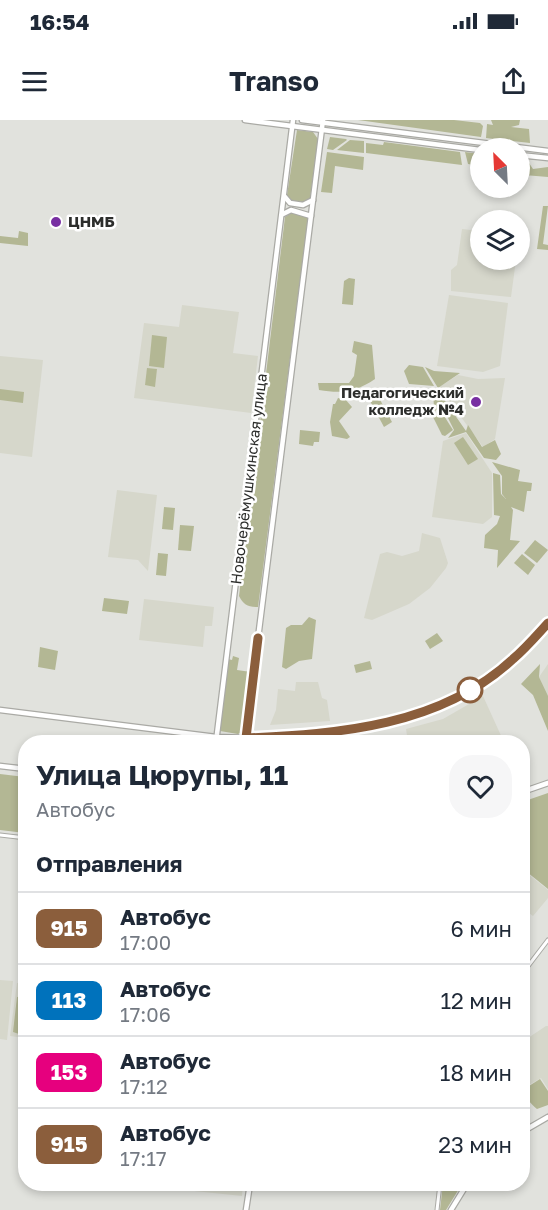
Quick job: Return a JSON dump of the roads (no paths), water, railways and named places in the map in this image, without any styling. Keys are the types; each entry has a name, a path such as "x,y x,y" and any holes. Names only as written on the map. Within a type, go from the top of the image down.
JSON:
{"street":[{"path":"245,120 293,123 322,130 470,149"},
{"path":"302,120 548,151"},
{"name":"Новочерёмушкинская улица","path":"246,735 323,121"},
{"name":"Новочерёмушкинская улица","path":"217,735 293,123"},
{"path":"530,156 548,158"},
{"path":"285,197 290,203 303,205 313,200"},
{"path":"282,215 291,210 311,216"},
{"path":"292,735 366,727 403,720 429,710 470,690 503,667 548,622"},
{"path":"0,710 180,735"},
{"path":"0,766 18,768"},
{"path":"530,789 548,783"},
{"path":"0,835 18,837"},
{"path":"530,964 548,940"},
{"path":"530,1127 548,1117"},
{"path":"246,1210 249,1191"},
{"path":"437,1210 439,1191"},
{"path":"451,1210 463,1191"}],"place":[{"name":"ЦНМБ","path":"56,222"},
{"name":"Педагогический колледж №4","path":"476,402"}]}
